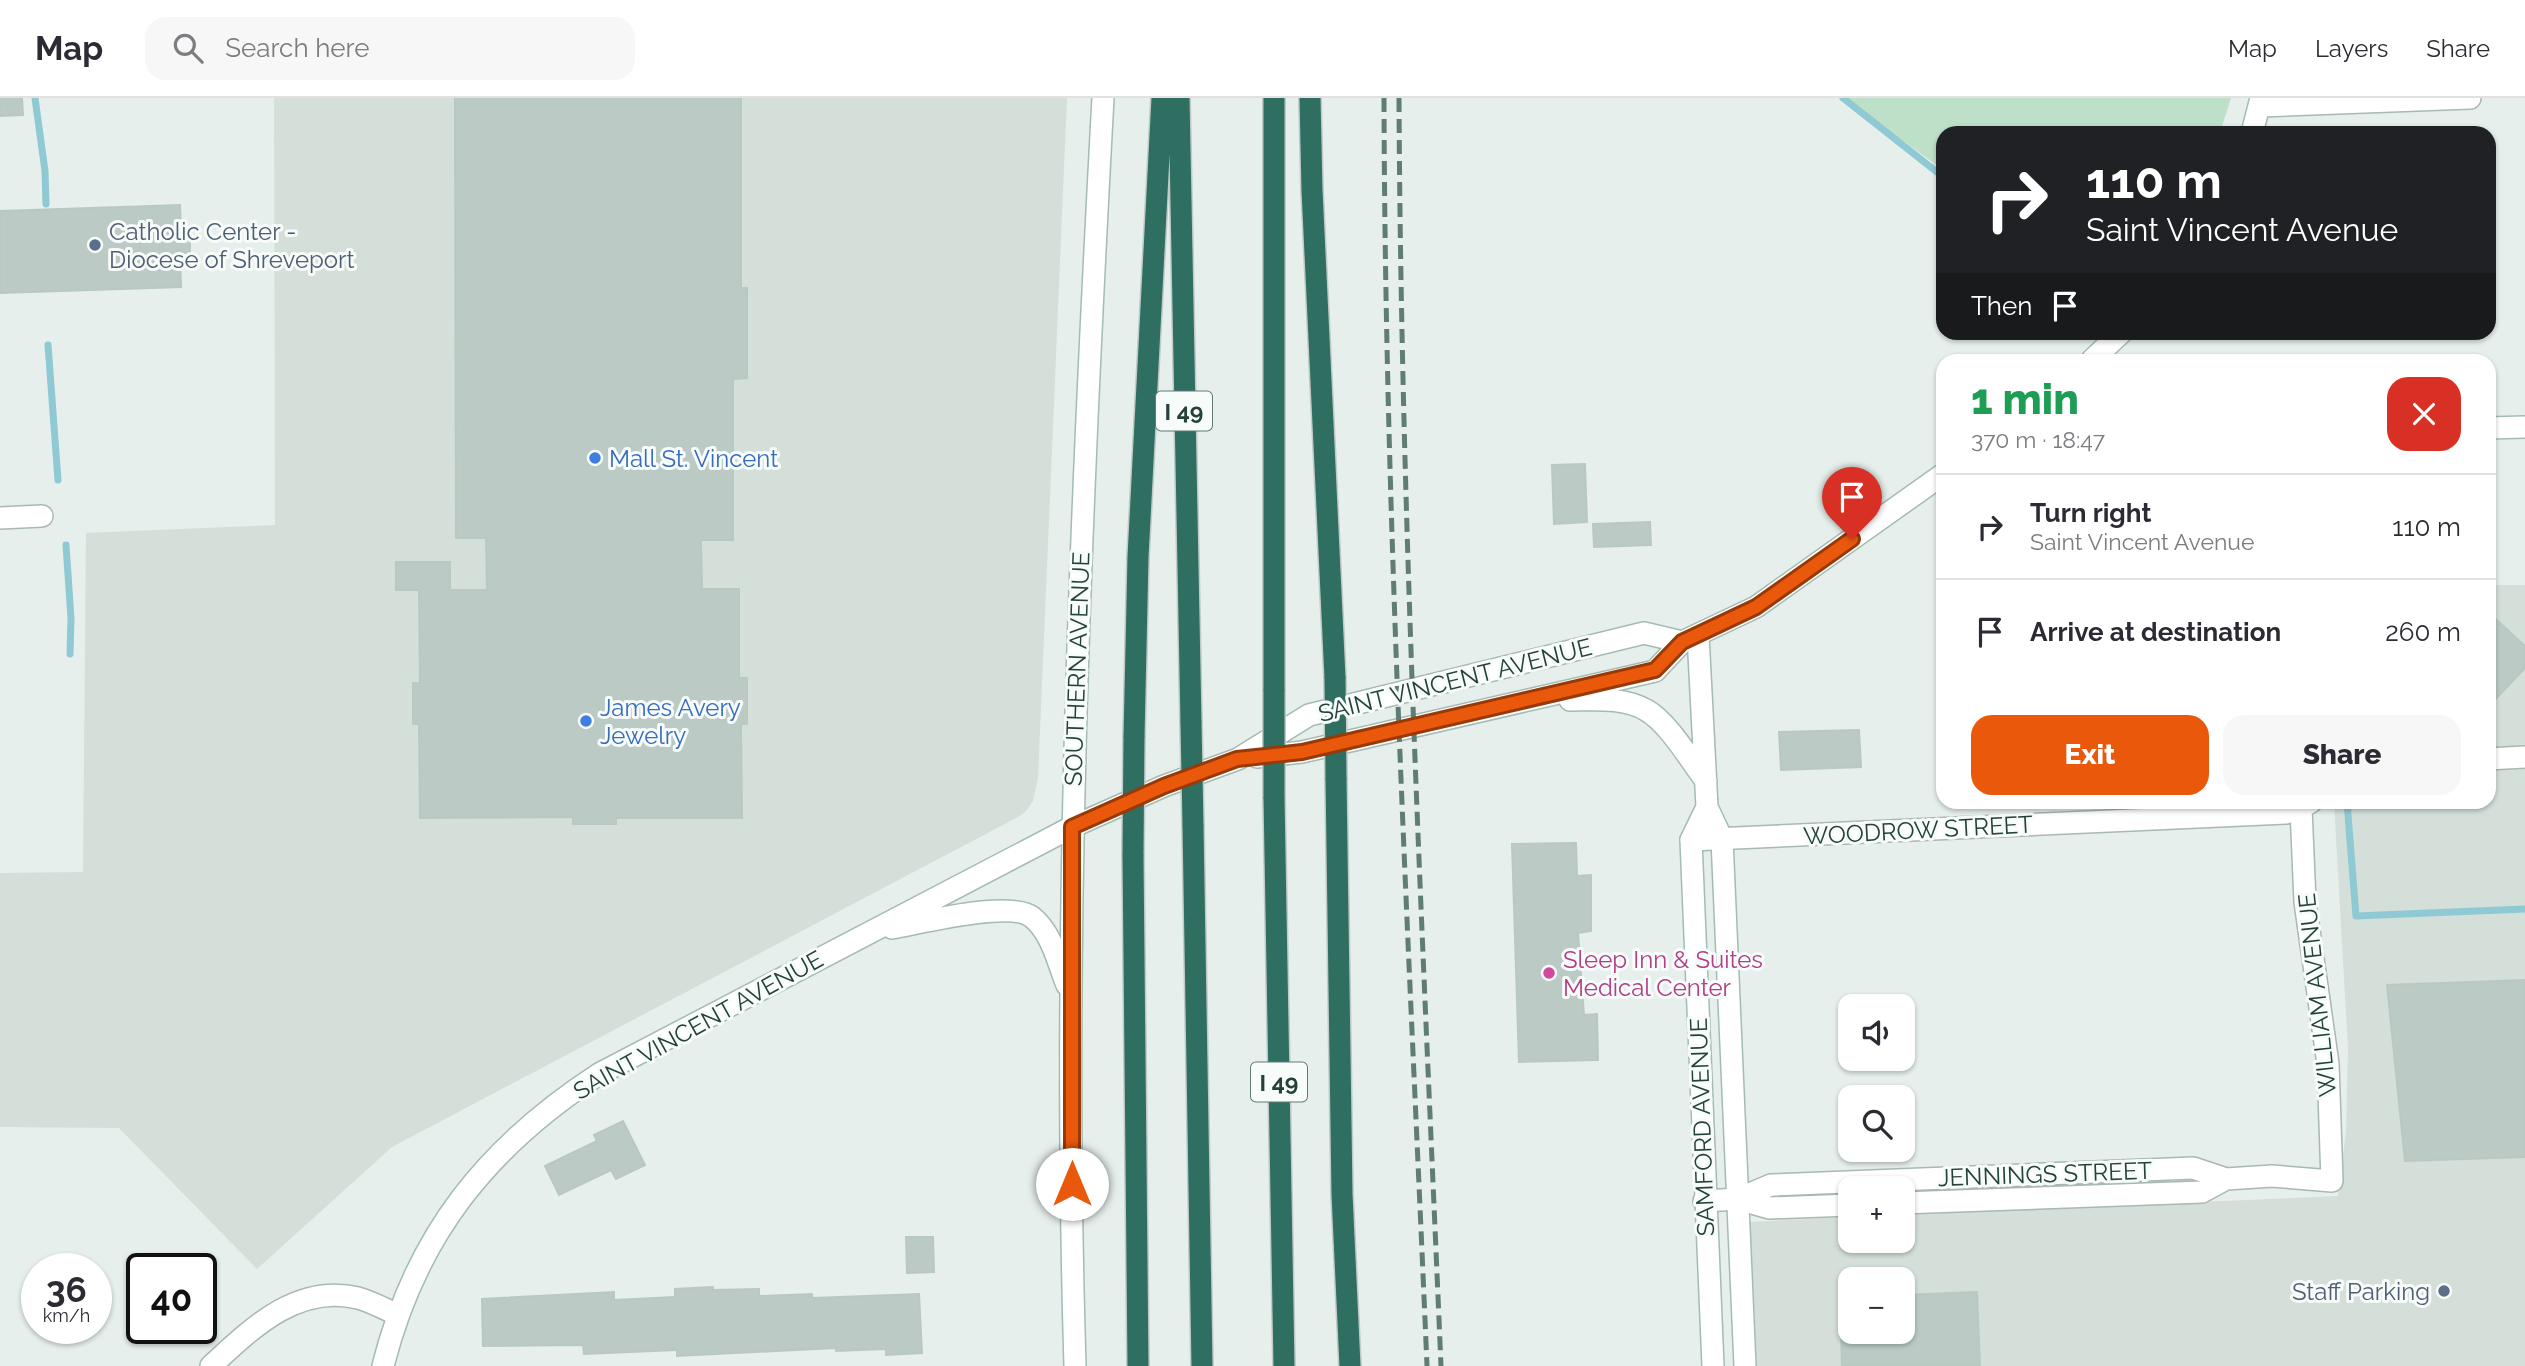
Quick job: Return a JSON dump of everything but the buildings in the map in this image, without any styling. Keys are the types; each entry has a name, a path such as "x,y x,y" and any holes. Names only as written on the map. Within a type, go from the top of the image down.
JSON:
{"highway":[{"path":"1138,1366 1134,737 1139,543 1162,98"},
{"name":"I 49","path":"1179,98 1202,1366"},
{"name":"I 49","path":"1274,98 1274,797 1284,1366"},
{"path":"1310,98 1335,678 1342,1194 1350,1366"}],"street":[{"name":"SOUTHERN AVENUE","path":"1075,1366 1072,1265 1072,827 1082,492 1103,98"},
{"path":"2254,126 2260,102 2470,98"},
{"path":"2098,354 2113,340"},
{"path":"2496,428 2525,427"},
{"name":"SAINT VINCENT AVENUE","path":"1237,759 1302,752 1655,670 1690,638 1767,599 1936,479"},
{"path":"0,518 42,516"},
{"name":"SAINT VINCENT AVENUE","path":"383,1366 409,1287 432,1242 468,1189 502,1150 540,1116 599,1074 1072,827 1164,786 1237,759 1309,715 1644,633 1690,638"},
{"name":"SAMFORD AVENUE","path":"1690,638 1707,807 1722,839 1745,1366"},
{"path":"1533,699 1614,700 1642,708 1665,727 1706,781"},
{"path":"2496,759 2525,757"},
{"name":"SAMFORD AVENUE","path":"1707,807 1691,840 1713,1366"},
{"name":"WOODROW STREET","path":"1691,840 2286,813 2296,809"},
{"name":"WILLIAM AVENUE","path":"2306,809 2305,902 2328,1064 2332,1181"},
{"path":"870,932 993,911 1024,912 1049,938 1072,996"},
{"path":"1700,1094 1734,1091"},
{"name":"JENNINGS STREET","path":"1738,1199 1771,1185 2193,1168 2227,1179 2272,1176 2332,1181"},
{"path":"2067,1196 2068,1173"},
{"name":"JENNINGS STREET","path":"1915,1202 2202,1192 2227,1179"},
{"name":"JENNINGS STREET","path":"1704,1201 1738,1199 1769,1208 1838,1205"},
{"path":"211,1366 257,1324 283,1307 305,1300 355,1297 398,1315"}],"shaded area":[{"path":"274,98 1067,98 1038,778 1033,801 1027,810 392,1147 257,1269 119,1128 0,1127 0,873 83,872 86,533 275,525"},
{"path":"2496,585 2525,585 2525,1366 1757,1366 1750,1222 1838,1218 1838,1253 1915,1253 1915,1214 2338,1196 2346,1132 2348,1048 2334,809 2496,809"}],"green space":[{"path":"1844,98 2231,98 2222,126 1936,126 1936,165"}],"waterway":[{"path":"35,98 45,171 46,204"},
{"path":"1843,98 1936,171"},
{"path":"48,345 58,480"},
{"path":"66,545 71,618 70,654"},
{"path":"2348,809 2356,916 2525,909"}],"railway":[{"path":"1384,98 1393,574 1427,1366"},
{"path":"1399,98 1408,574 1441,1366"}],"place":[{"name":"Catholic Center - Diocese of Shreveport","path":"95,245"},
{"name":"Mall St. Vincent","path":"595,458"},
{"name":"James Avery Jewelry","path":"586,721"},
{"name":"Sleep Inn & Suites Medical Center","path":"1549,973"},
{"name":"Staff Parking","path":"2444,1291"}],"route":[{"path":"1072,1184 1072,827 1164,786 1237,759 1302,752 1655,670 1682,642 1756,607 1852,539"}]}
